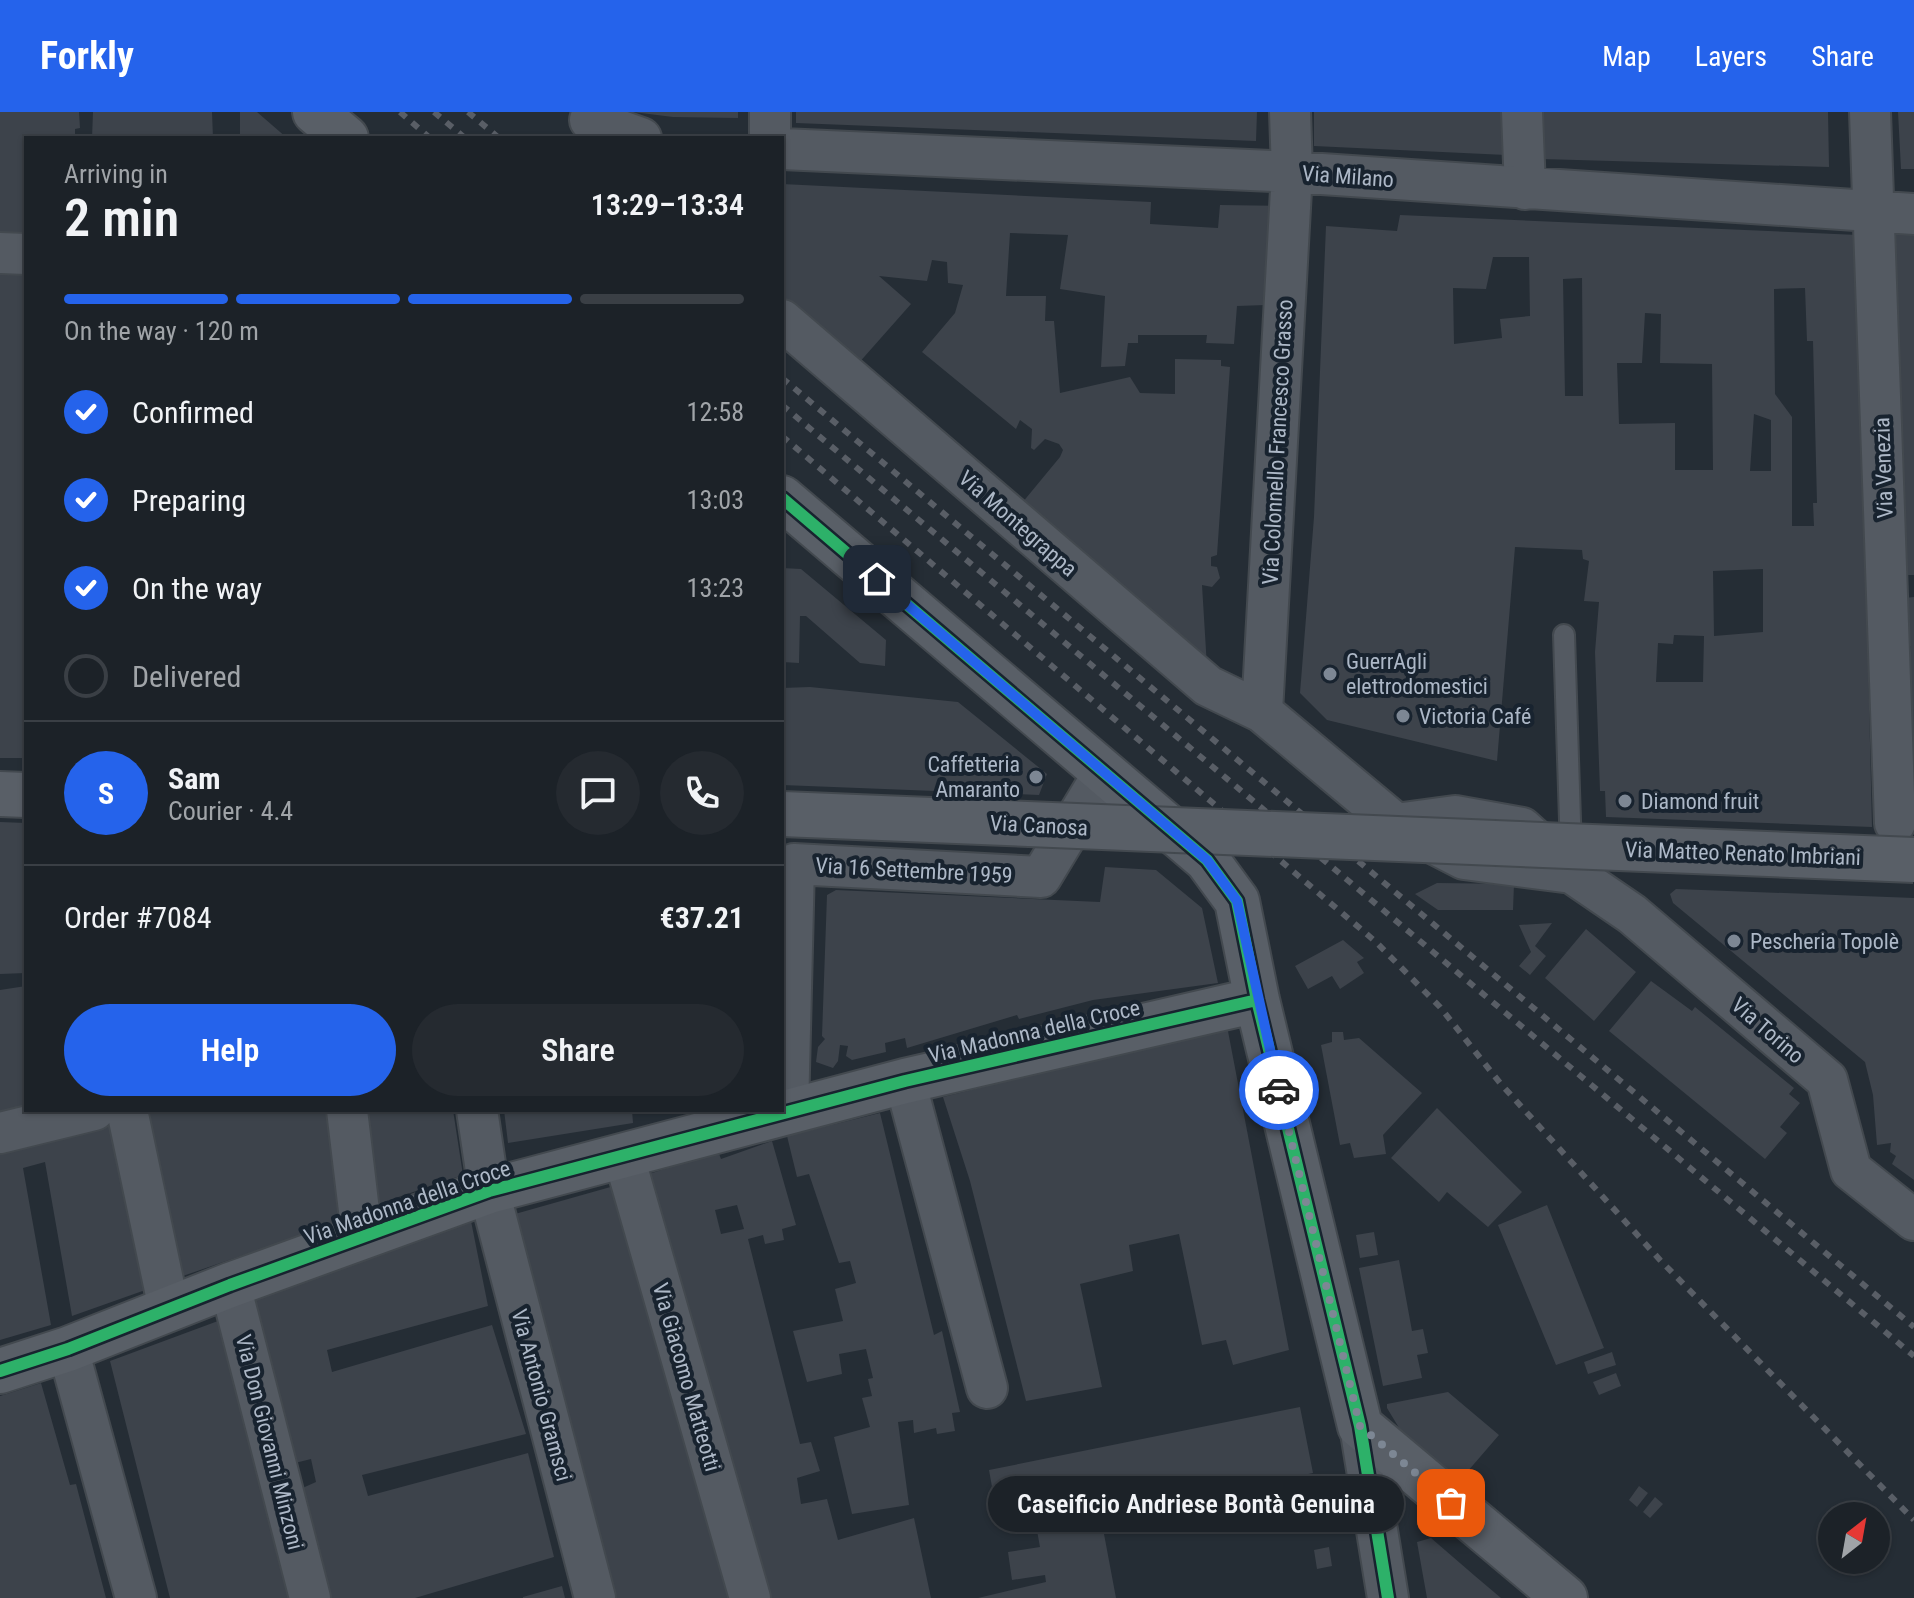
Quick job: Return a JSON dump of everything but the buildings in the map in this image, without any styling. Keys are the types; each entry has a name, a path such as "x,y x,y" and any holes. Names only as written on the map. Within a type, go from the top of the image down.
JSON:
{"street":[{"path":"315,112 344,136"},
{"path":"770,112 770,136"},
{"name":"Via Colonnello Francesco Grasso","path":"1262,712 1292,172 1290,112"},
{"path":"1522,112 1525,189"},
{"name":"Via Venezia","path":"1870,112 1904,842"},
{"path":"591,120 635,136"},
{"name":"Via Milano","path":"784,149 1292,172 1874,214 1914,214"},
{"path":"0,253 24,254"},
{"name":"Via Montegrappa","path":"784,322 1208,686 1262,712"},
{"path":"784,500 1207,860 1237,901 1257,1000 1360,1426 1388,1598"},
{"name":"Via Torino","path":"1262,712 1396,824 1455,816 1522,828 1572,873 1632,914 1827,1080 1851,1170 1914,1220"},
{"name":"Via 16 Settembre 1959","path":"788,1112 794,864 1041,877 1105,771"},
{"path":"0,794 24,795"},
{"name":"Via Canosa","path":"784,814 1297,837"},
{"name":"Via Matteo Renato Imbriani","path":"1297,837 1904,842"},
{"name":"Via Madonna della Croce","path":"0,1371 68,1349 230,1285 489,1191 905,1081 1257,1000"},
{"name":"Via Madonna della Croce","path":"905,1081 987,1388"},
{"path":"0,1133 86,1112"},
{"path":"127,1112 169,1309"},
{"path":"347,1112 362,1236"},
{"name":"Via Antonio Gramsci","path":"477,1112 489,1191 595,1598"},
{"name":"Via Giacomo Matteotti","path":"624,1157 750,1598"},
{"name":"Via Don Giovanni Minzoni","path":"230,1285 310,1598"},
{"path":"68,1349 136,1598"},
{"path":"1360,1426 1565,1598"}],"lane":[{"path":"1564,635 1572,873"}],"railway":[{"path":"400,112 428,136"},
{"path":"434,112 463,136"},
{"path":"468,112 497,136"},
{"path":"784,380 1914,1327"},
{"path":"784,407 1914,1356"},
{"path":"784,438 1376,942 1440,1007 1500,1083 1660,1260 1914,1520"}],"cycle path":[{"path":"784,500 1207,860 1237,901 1257,1000 1360,1426 1388,1598"},
{"path":"0,1371 68,1349 230,1285 489,1191 905,1081 1257,1000"}],"way so far":[{"path":"1279,1090 1360,1426 1451,1503"}],"place":[{"name":"GuerrAgli elettrodomestici","path":"1330,674"},
{"name":"Victoria Café","path":"1403,716"},
{"name":"Caffetteria Amaranto","path":"1036,777"},
{"name":"Diamond fruit","path":"1625,801"},
{"name":"Pescheria Topolè","path":"1734,941"},
{"name":"Caseificio Andriese Bontà Genuina","path":"1451,1503"}],"route":[{"path":"877,579 1207,860 1237,901 1279,1090"}]}
